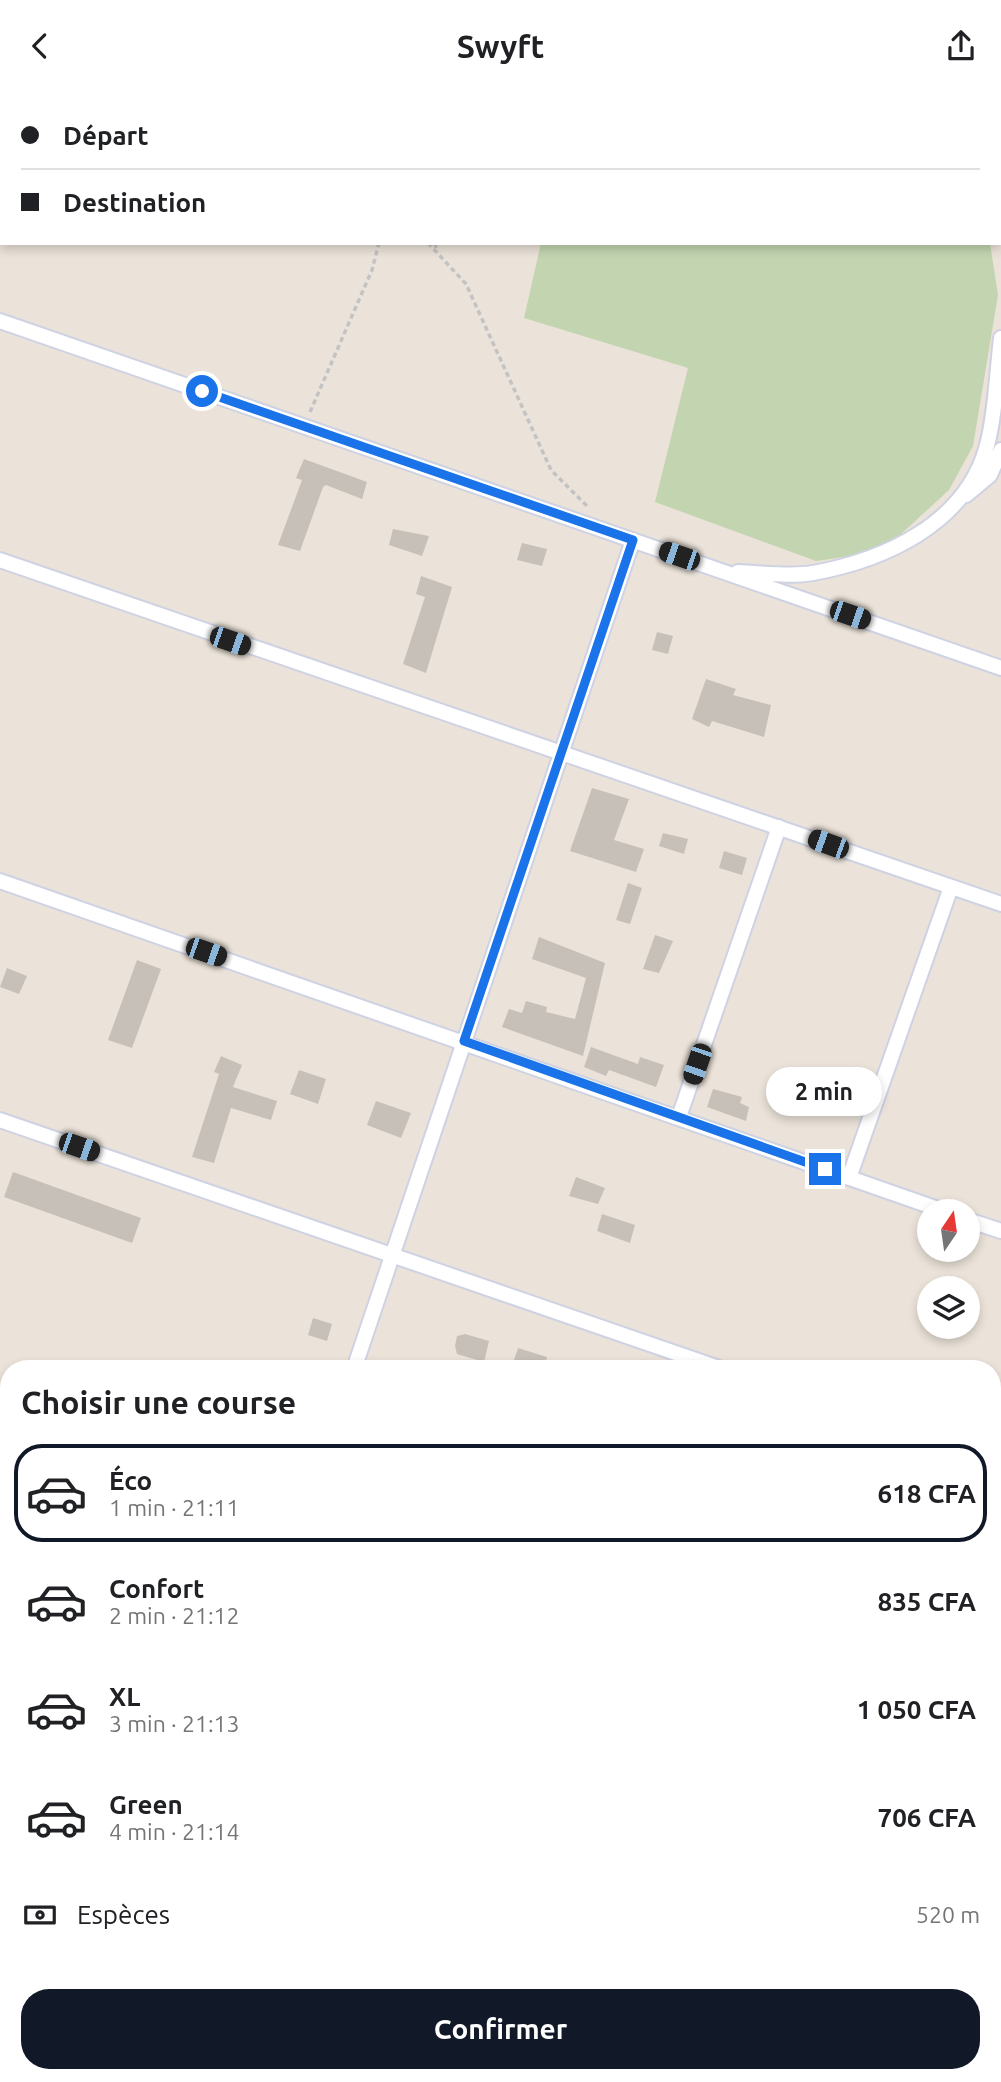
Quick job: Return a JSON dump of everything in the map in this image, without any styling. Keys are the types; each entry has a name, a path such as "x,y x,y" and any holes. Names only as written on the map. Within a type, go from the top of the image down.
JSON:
{"street":[{"path":"0,321 1001,668"},
{"path":"962,498 986,449 1001,338"},
{"path":"725,572 811,574 853,563 918,537 990,475 1001,450"},
{"path":"357,1360 633,540"},
{"path":"0,560 561,757 779,827 1001,904"},
{"path":"679,1117 779,827"},
{"path":"0,881 464,1041 917,1202"},
{"path":"849,1178 951,887"},
{"path":"0,1120 393,1253 696,1360"},
{"path":"980,1224 1001,1231"}],"path":[{"path":"303,426 323,386 372,270 378,245"},
{"path":"430,245 466,284 551,470 592,511"},
{"path":"436,245 438,254"}],"green space":[{"path":"541,245 990,245 998,295 973,446 949,490 900,535 865,554 816,561 655,502 688,368 524,318"}],"building":[{"path":"304,459 367,482 362,499 326,485 323,487 300,551 278,545 302,480 296,478"},
{"path":"393,529 429,536 422,556 389,545"},
{"path":"522,543 547,549 542,566 517,560"},
{"path":"421,576 452,587 426,673 403,664 425,597 416,594"},
{"path":"657,632 673,636 668,654 652,650"},
{"path":"706,679 736,689 733,695 771,705 764,737 712,721 709,727 692,719"},
{"path":"592,788 629,799 614,840 644,849 636,872 570,851"},
{"path":"663,833 688,839 684,854 659,846"},
{"path":"724,851 747,858 742,875 719,868"},
{"path":"628,883 642,888 630,924 616,920"},
{"path":"655,935 673,941 659,973 643,969"},
{"path":"539,937 605,963 583,1056 502,1027 509,1009 522,1013 526,1001 547,1007 546,1012 575,1019 586,978 532,959"},
{"path":"137,960 161,969 132,1048 108,1040"},
{"path":"7,968 27,976 19,994 0,987"},
{"path":"591,1047 638,1064 640,1057 664,1065 656,1087 609,1070 606,1076 584,1067"},
{"path":"221,1056 242,1065 233,1087 277,1101 271,1120 231,1108 214,1163 192,1157 219,1074 214,1072"},
{"path":"299,1070 326,1079 318,1104 290,1094"},
{"path":"713,1089 742,1097 740,1103 749,1107 746,1121 707,1107"},
{"path":"376,1101 411,1113 401,1138 367,1125"},
{"path":"13,1172 141,1218 132,1243 4,1197"},
{"path":"576,1177 605,1188 598,1204 569,1196"},
{"path":"602,1214 635,1225 630,1243 597,1231"},
{"path":"313,1318 332,1324 327,1341 308,1335"},
{"path":"465,1334 489,1341 484,1360 457,1354 457,1336"},
{"path":"518,1348 547,1357 546,1360 514,1360"}],"route":[{"path":"202,391 633,540 464,1041 825,1169"}]}
